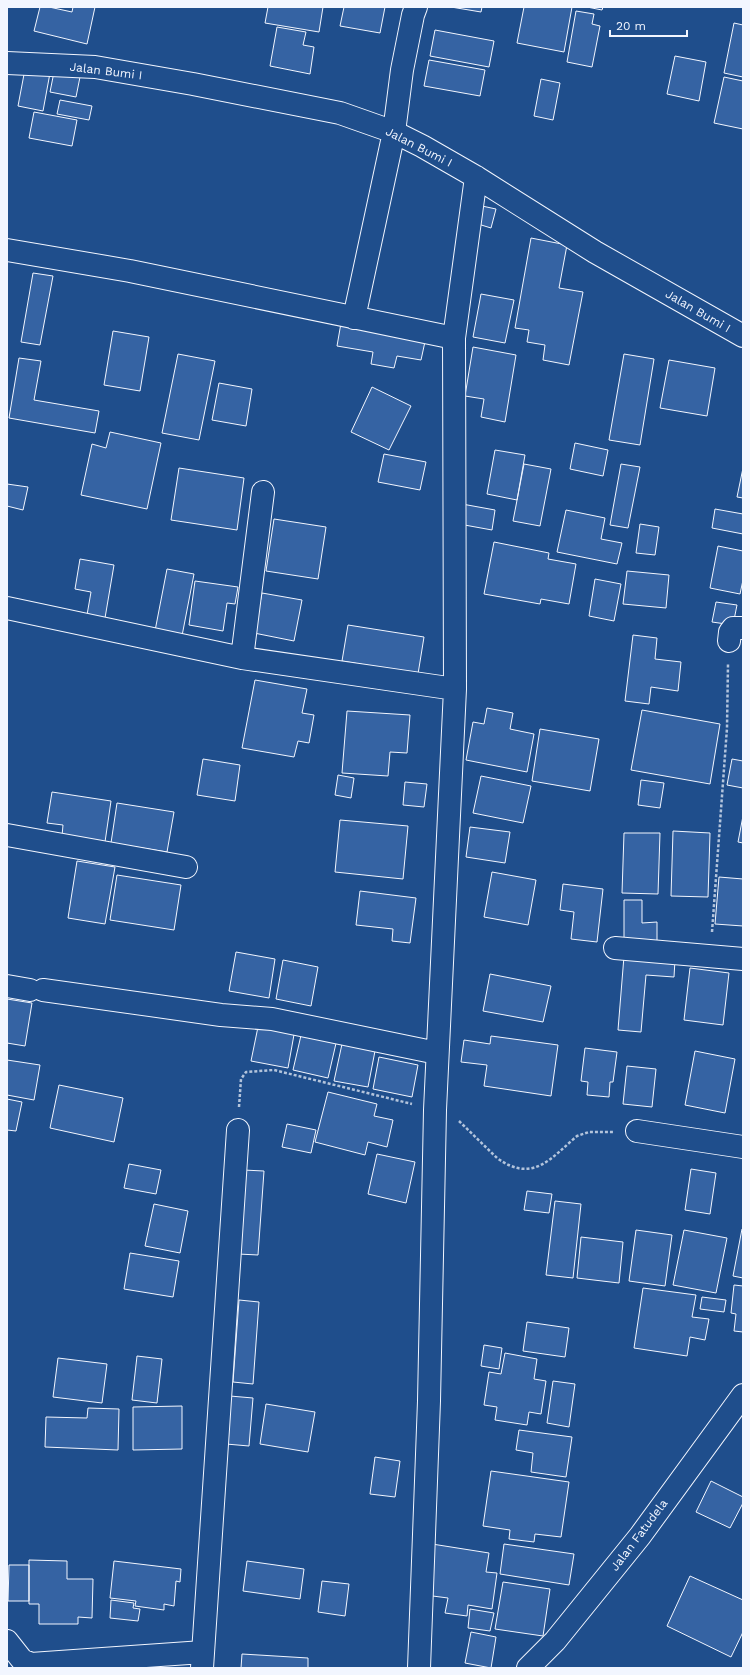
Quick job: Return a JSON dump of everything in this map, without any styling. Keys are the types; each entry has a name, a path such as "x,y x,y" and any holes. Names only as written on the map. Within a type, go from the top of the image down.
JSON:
{"street":[{"path":"354,318 394,132 402,70 416,7"},
{"name":"Jalan Bumi I","path":"7,63 95,67 193,84 340,113 394,132 476,177 595,252 743,336"},
{"path":"419,1668 429,1401 437,1054 455,689 454,338 476,177"},
{"path":"7,250 130,272 454,338"},
{"path":"242,658 263,492"},
{"path":"7,608 242,658 455,689"},
{"path":"7,835 186,867"},
{"path":"615,948 743,959"},
{"path":"7,986 222,1016 272,1019 437,1054"},
{"path":"7,1641 22,1660 30,1664 203,1660 238,1130"},
{"path":"637,1131 743,1147"},
{"name":"Jalan Fatudela","path":"528,1668 555,1641 640,1536 743,1395"}],"path":[{"path":"710,956 727,728 736,635"},
{"path":"238,1130 241,1079 246,1072 257,1070 274,1070 455,1118 497,1158 503,1162 520,1168 530,1168 545,1164 576,1136 582,1134 637,1131"}],"building":[{"path":"40,7 49,7 72,12 73,7 95,7 87,44 34,31"},
{"path":"268,7 323,7 319,32 265,23"},
{"path":"344,7 385,7 380,33 340,26"},
{"path":"451,7 482,7 481,12"},
{"path":"524,7 572,7 564,52 517,43"},
{"path":"587,7 603,7 602,10"},
{"path":"576,11 594,14 592,24 600,26 592,67 567,62"},
{"path":"734,23 743,25 743,77 724,73"},
{"path":"277,27 306,32 303,45 314,47 310,74 270,66"},
{"path":"435,30 494,41 489,67 430,56"},
{"path":"675,56 706,62 699,101 667,94"},
{"path":"429,60 485,70 480,96 424,86"},
{"path":"25,69 50,73 43,111 18,106"},
{"path":"54,72 80,77 76,97 50,92"},
{"path":"724,77 743,81 743,129 714,123"},
{"path":"541,79 560,83 553,120 534,116"},
{"path":"60,100 92,106 89,120 57,114"},
{"path":"34,112 77,120 72,146 29,138"},
{"path":"482,206 496,209 491,228 478,224"},
{"path":"531,238 567,245 559,288 583,292 569,365 543,360 545,345 527,342 529,330 515,328"},
{"path":"33,273 53,276 40,345 21,342"},
{"path":"481,294 514,300 505,343 473,337"},
{"path":"341,323 426,337 421,360 397,356 394,368 371,364 373,352 337,346"},
{"path":"113,331 149,337 140,391 104,385"},
{"path":"473,347 516,355 505,422 481,417 484,399 465,396"},
{"path":"178,354 215,361 199,440 162,433"},
{"path":"624,354 654,359 640,445 609,440"},
{"path":"19,358 41,361 34,400 99,411 95,433 9,418"},
{"path":"669,360 715,368 707,416 660,408"},
{"path":"219,383 252,389 246,426 212,420"},
{"path":"372,387 411,406 389,450 351,432"},
{"path":"110,432 161,443 147,509 81,495 92,444 106,448"},
{"path":"575,443 608,450 603,476 570,469"},
{"path":"495,450 525,455 517,500 487,494"},
{"path":"384,454 426,462 420,490 378,482"},
{"path":"524,464 551,469 540,526 513,521"},
{"path":"621,464 640,467 628,528 610,525"},
{"path":"179,468 244,478 237,530 171,520"},
{"path":"743,468 743,498 737,497"},
{"path":"7,484 28,487 23,510 7,506"},
{"path":"462,504 495,510 492,530 459,524"},
{"path":"715,509 743,514 743,534 712,528"},
{"path":"566,510 605,518 601,539 622,543 617,564 557,552"},
{"path":"274,519 326,527 318,579 266,571"},
{"path":"640,524 659,527 655,555 636,553"},
{"path":"494,542 549,553 548,559 576,564 569,604 541,599 540,604 484,594"},
{"path":"718,546 743,551 743,580 740,594 710,588"},
{"path":"80,559 114,565 105,618 87,615 91,592 75,589"},
{"path":"167,569 194,574 181,641 154,636"},
{"path":"627,571 669,575 666,608 623,604"},
{"path":"595,579 621,584 614,621 589,616"},
{"path":"195,581 238,587 235,604 227,603 223,631 189,625"},
{"path":"262,593 302,600 294,641 254,633"},
{"path":"716,602 737,605 733,625 712,622"},
{"path":"348,625 424,637 418,674 342,661"},
{"path":"633,635 657,638 655,659 681,662 678,691 651,687 649,704 625,701"},
{"path":"255,680 307,689 302,713 314,715 309,743 298,741 294,757 242,748"},
{"path":"487,708 513,713 510,729 534,734 527,772 466,760 473,722 484,724"},
{"path":"642,710 720,724 710,784 631,770"},
{"path":"347,711 410,715 407,753 390,752 388,776 342,773"},
{"path":"540,729 599,739 590,791 532,781"},
{"path":"203,759 240,765 235,801 197,795"},
{"path":"732,759 743,761 743,788 727,785"},
{"path":"338,775 354,778 351,798 335,795"},
{"path":"481,776 531,786 523,823 473,813"},
{"path":"641,780 664,783 660,808 638,805"},
{"path":"405,782 427,784 424,807 403,805"},
{"path":"52,792 111,801 105,842 62,836 63,825 47,823"},
{"path":"117,803 174,812 167,852 111,843"},
{"path":"743,816 743,843 738,842"},
{"path":"340,820 408,826 403,879 335,872"},
{"path":"470,827 510,832 505,863 466,857"},
{"path":"673,831 710,833 708,897 671,896"},
{"path":"624,833 660,833 658,894 622,893"},
{"path":"77,861 115,867 105,924 68,918"},
{"path":"492,872 536,880 528,925 484,917"},
{"path":"117,875 181,885 174,930 110,920"},
{"path":"719,877 743,879 743,926 715,924"},
{"path":"563,884 603,889 597,942 571,939 574,912 560,910"},
{"path":"360,891 416,898 410,943 392,941 393,929 356,925"},
{"path":"624,900 642,900 642,923 657,922 657,943 624,943"},
{"path":"236,952 275,959 269,998 229,991"},
{"path":"624,956 675,960 674,977 646,975 641,1032 618,1030"},
{"path":"283,960 318,967 311,1006 276,999"},
{"path":"690,968 729,973 723,1025 684,1020"},
{"path":"490,974 551,986 543,1022 483,1011"},
{"path":"7,999 32,1003 25,1046 7,1043"},
{"path":"259,1022 295,1029 288,1068 251,1061"},
{"path":"302,1031 337,1039 328,1078 293,1070"},
{"path":"491,1036 558,1045 551,1096 484,1086 487,1065 461,1062 464,1040 490,1044"},
{"path":"342,1044 375,1051 368,1087 334,1081"},
{"path":"585,1048 617,1052 613,1082 610,1082 609,1097 587,1095 588,1082 581,1081"},
{"path":"695,1051 735,1059 725,1113 685,1105"},
{"path":"379,1057 418,1065 412,1097 373,1089"},
{"path":"7,1060 40,1065 34,1100 7,1095"},
{"path":"627,1066 656,1069 652,1107 623,1104"},
{"path":"59,1085 123,1098 114,1142 50,1128"},
{"path":"328,1092 377,1104 374,1116 393,1120 387,1147 368,1142 365,1155 315,1142"},
{"path":"7,1099 22,1102 16,1131 7,1130"},
{"path":"287,1124 316,1130 311,1153 282,1147"},
{"path":"377,1154 415,1162 406,1203 368,1194"},
{"path":"129,1164 161,1170 156,1194 124,1188"},
{"path":"691,1169 716,1173 710,1214 685,1210"},
{"path":"243,1170 264,1171 258,1255 238,1254"},
{"path":"527,1191 552,1194 549,1213 524,1210"},
{"path":"555,1201 581,1204 573,1278 546,1275"},
{"path":"154,1204 188,1211 180,1253 145,1246"},
{"path":"743,1229 743,1278 733,1276"},
{"path":"636,1230 672,1235 665,1286 629,1281"},
{"path":"684,1230 727,1238 716,1293 673,1285"},
{"path":"581,1237 623,1242 619,1283 577,1278"},
{"path":"130,1253 179,1261 173,1297 124,1289"},
{"path":"734,1285 743,1286 743,1332 734,1331 736,1314 731,1313"},
{"path":"643,1288 696,1295 692,1317 709,1319 705,1340 690,1337 687,1356 634,1348"},
{"path":"702,1297 726,1300 724,1312 700,1309"},
{"path":"239,1300 259,1302 253,1384 233,1382"},
{"path":"527,1322 569,1328 565,1357 523,1351"},
{"path":"484,1345 502,1348 499,1369 481,1366"},
{"path":"505,1353 537,1359 534,1379 546,1381 541,1414 529,1412 527,1425 495,1420 497,1407 484,1405 489,1372 501,1374"},
{"path":"137,1356 162,1359 157,1403 132,1400"},
{"path":"58,1358 107,1364 102,1403 53,1397"},
{"path":"553,1381 575,1384 569,1427 547,1423"},
{"path":"230,1396 253,1398 249,1446 226,1444"},
{"path":"266,1404 315,1412 308,1452 260,1444"},
{"path":"182,1406 182,1449 133,1450 133,1407"},
{"path":"88,1408 119,1409 118,1450 45,1447 46,1417 87,1418"},
{"path":"519,1430 572,1437 566,1477 531,1472 533,1453 516,1450"},
{"path":"375,1457 400,1461 395,1497 370,1494"},
{"path":"491,1471 569,1482 561,1537 535,1534 534,1542 509,1539 510,1530 483,1526"},
{"path":"711,1481 743,1497 743,1503 730,1528 696,1512"},
{"path":"432,1544 489,1553 486,1572 497,1573 492,1609 468,1605 467,1616 445,1613 448,1598 425,1595"},
{"path":"504,1544 574,1554 569,1585 500,1574"},
{"path":"29,1560 67,1561 67,1579 93,1579 92,1618 78,1617 78,1624 39,1624 39,1604 29,1604"},
{"path":"114,1561 181,1569 180,1582 176,1581 174,1606 164,1604 164,1610 135,1606 136,1601 110,1598"},
{"path":"247,1561 304,1569 300,1599 243,1591"},
{"path":"9,1565 29,1565 29,1601 8,1601"},
{"path":"690,1576 743,1600 743,1632 731,1657 667,1626"},
{"path":"322,1581 349,1584 345,1616 318,1612"},
{"path":"503,1582 550,1589 543,1636 495,1629"},
{"path":"111,1600 134,1603 133,1608 140,1609 138,1621 110,1618"},
{"path":"470,1609 494,1613 490,1631 468,1628"},
{"path":"471,1632 496,1637 491,1668 465,1663"},
{"path":"242,1654 308,1658 308,1668 241,1668"}]}
